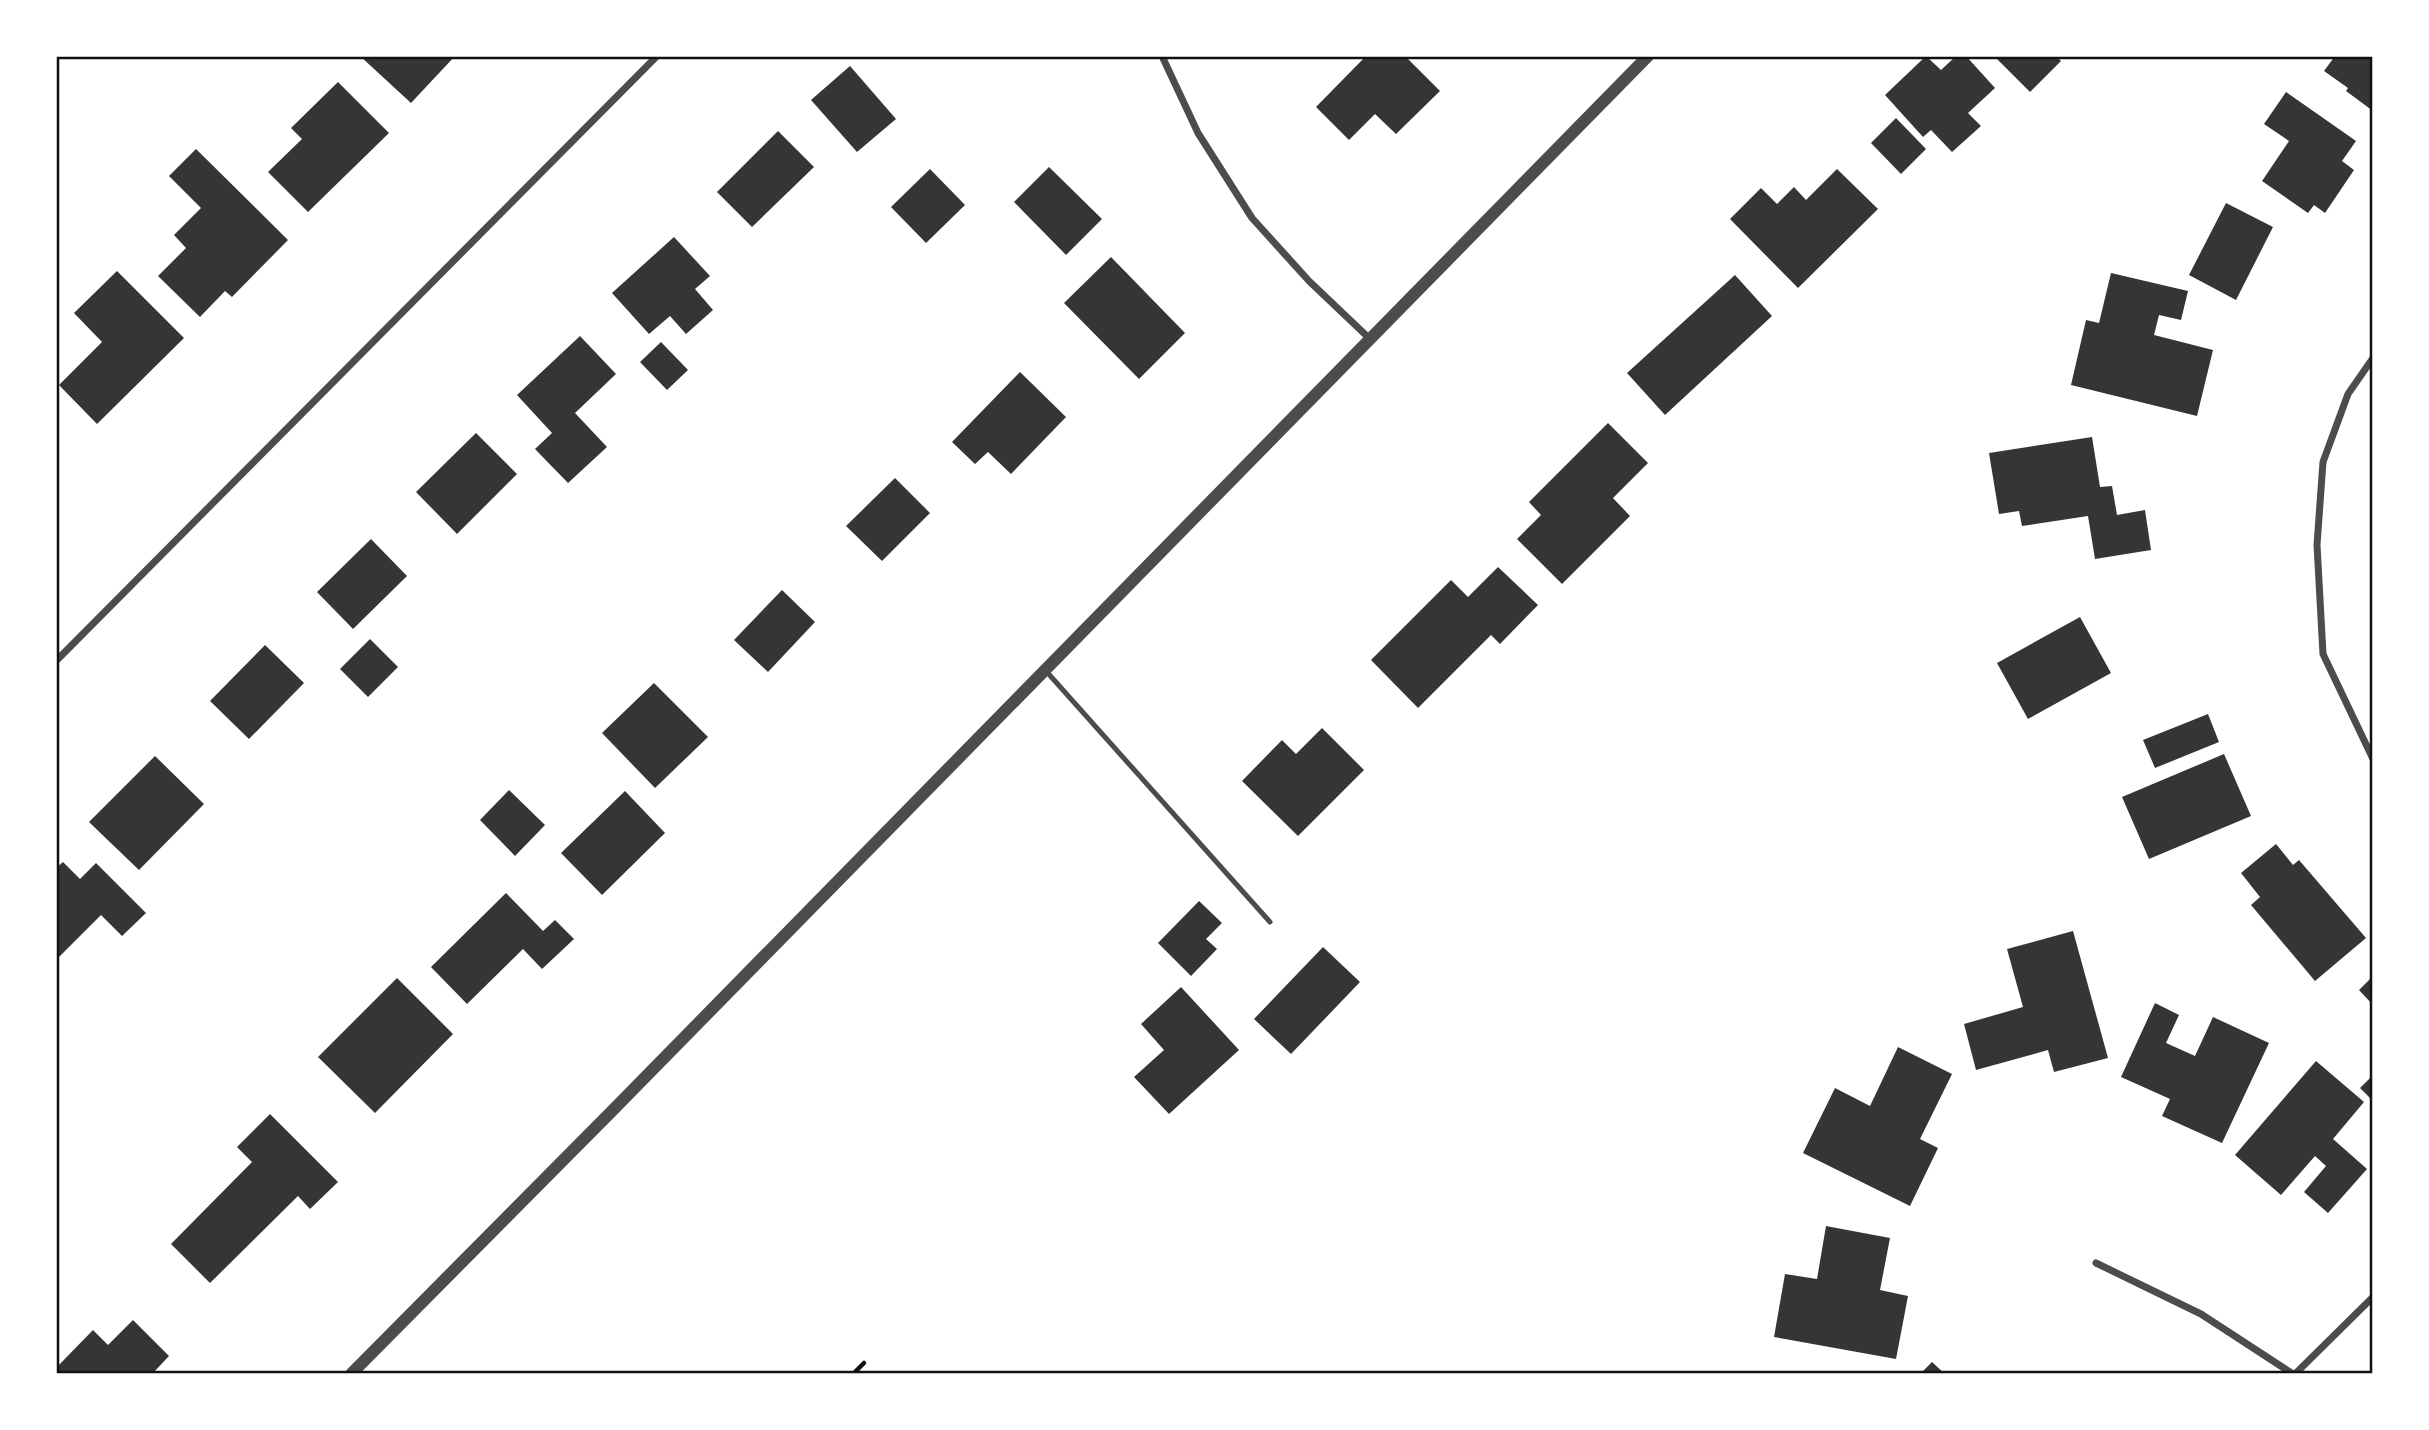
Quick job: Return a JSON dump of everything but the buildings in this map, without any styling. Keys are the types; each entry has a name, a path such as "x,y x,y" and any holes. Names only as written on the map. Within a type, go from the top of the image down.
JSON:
{"street":[{"path":"56,661 657,56"},
{"path":"1162,56 1198,132 1252,218 1309,281 1370,339"},
{"path":"351,1374 1648,56"},
{"path":"2373,358 2348,394 2323,462 2318,545 2323,654 2373,759"},
{"path":"2096,1263 2201,1314 2294,1374 2373,1297"}],"lane":[{"path":"1045,670 1270,922"}],"path":[{"path":"853,1374 864,1363"}]}
